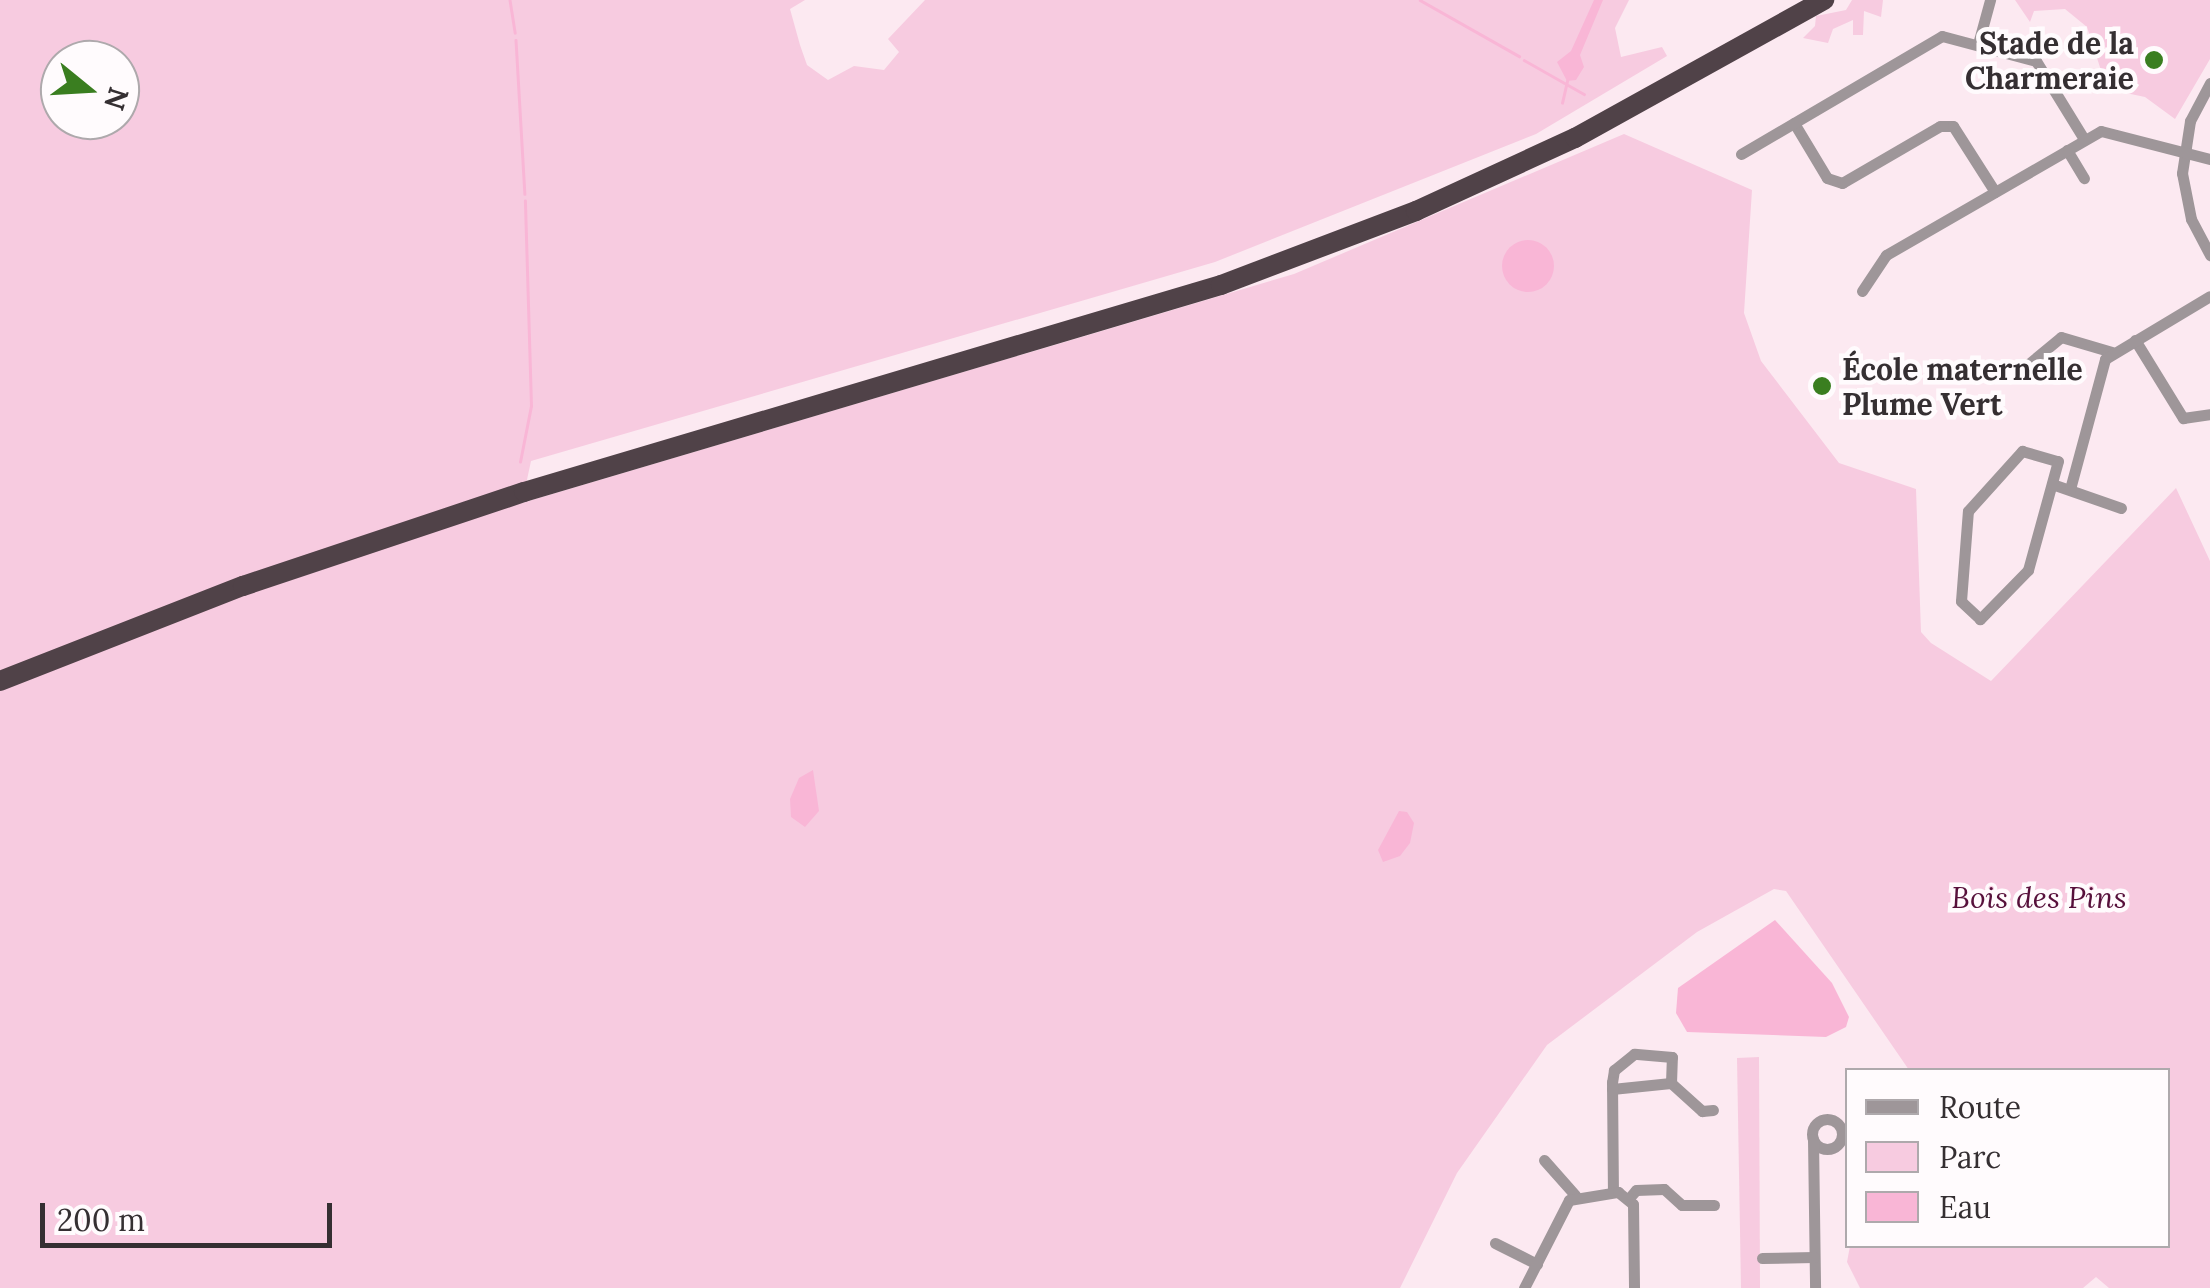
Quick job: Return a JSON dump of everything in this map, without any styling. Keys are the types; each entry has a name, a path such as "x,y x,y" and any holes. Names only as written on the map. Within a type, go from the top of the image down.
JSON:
{"highway":[{"path":"0,668 239,576 527,479 1218,274 1410,201 1570,128 1802,0"},
{"path":"0,681 243,586 524,492 1221,285 1416,210 1575,138 1824,0"}],"street":[{"path":"1978,44 1990,0"},
{"path":"1740,154 1938,37 2038,62 2084,140"},
{"path":"2210,83 2182,152 2188,210 2210,255"},
{"path":"1794,124 1827,178 1842,183 1940,126 1954,126 1995,192"},
{"path":"1862,291 1886,255 2084,140 2108,131 2210,159"},
{"path":"2067,150 2084,178"},
{"path":"2020,371 2061,337 2112,352 2210,296"},
{"path":"2136,340 2183,418 2210,414"},
{"path":"2070,489 2112,352"},
{"path":"2058,461 2028,570 1988,616 1978,618 1961,598 1968,508 2020,452 2058,461 2076,466"},
{"path":"2052,484 2122,508"},
{"path":"1613,1192 1612,1089 1617,1065 1634,1054 1672,1057 1671,1083"},
{"path":"1612,1089 1671,1083 1702,1111 1713,1110"},
{"path":"1813,1140 1830,1148 1845,1140 1835,1120 1815,1124 1813,1140 1815,1288"},
{"path":"1544,1160 1576,1195"},
{"path":"1634,1288 1630,1197 1636,1190 1664,1189 1682,1205 1714,1205"},
{"path":"1576,1195 1613,1192 1630,1197"},
{"path":"1524,1288 1576,1195"},
{"path":"1495,1243 1537,1264"},
{"path":"1762,1258 1814,1257"}],"green space":[{"name":"Bois des Pins","path":"0,0 805,0 790,9 800,45 807,65 828,80 854,66 884,70 899,52 888,39 925,0 1629,0 1615,28 1621,57 1662,47 1667,56 1536,134 1215,262 531,461 522,503 1294,274 1624,134 1752,190 1744,313 1761,361 1839,463 1916,489 1921,632 1931,643 1991,681 2176,488 2210,561 2210,1288 2109,1288 2096,1277 2083,1288 1860,1288 1847,1262 1850,1248 2170,1248 2170,1068 1908,1068 1786,891 1774,889 1697,932 1547,1045 1457,1173 1400,1288 0,1288"},
{"path":"1852,0 1883,0 1881,17 1864,11 1863,35 1853,35 1853,20 1833,29 1828,43 1803,38 1815,26 1816,16 1846,10"},
{"name":"Stade de la Charmeraie","path":"2015,0 2210,0 2210,59 2175,119 2145,97 2107,89 2087,27 2065,9 2034,11 2030,22"},
{"path":"1759,1057 1760,1288 1741,1288 1737,1058"}],"water":[{"path":"1594,0 1603,0 1580,55 1584,67 1576,80 1567,81 1557,62 1571,51"},
{"path":"1528,240 1546,248 1554,266 1546,284 1528,292 1510,284 1502,266 1510,248"},
{"path":"813,770 819,811 805,827 791,817 790,799 799,778"},
{"path":"1399,811 1407,812 1414,823 1410,843 1400,856 1383,862 1378,850"},
{"path":"1775,920 1832,983 1849,1017 1846,1027 1826,1037 1687,1032 1676,1013 1678,988"}],"waterway":[{"path":"510,0 515,33"},
{"path":"1420,0 1519,56"},
{"path":"516,40 525,194"},
{"path":"1524,60 1584,94"},
{"path":"1562,103 1567,81"},
{"path":"520,462 531,406 525,201"}],"place":[{"name":"Stade de la Charmeraie","path":"2154,60"},
{"name":"École maternelle Plume Vert","path":"1822,386"}]}
